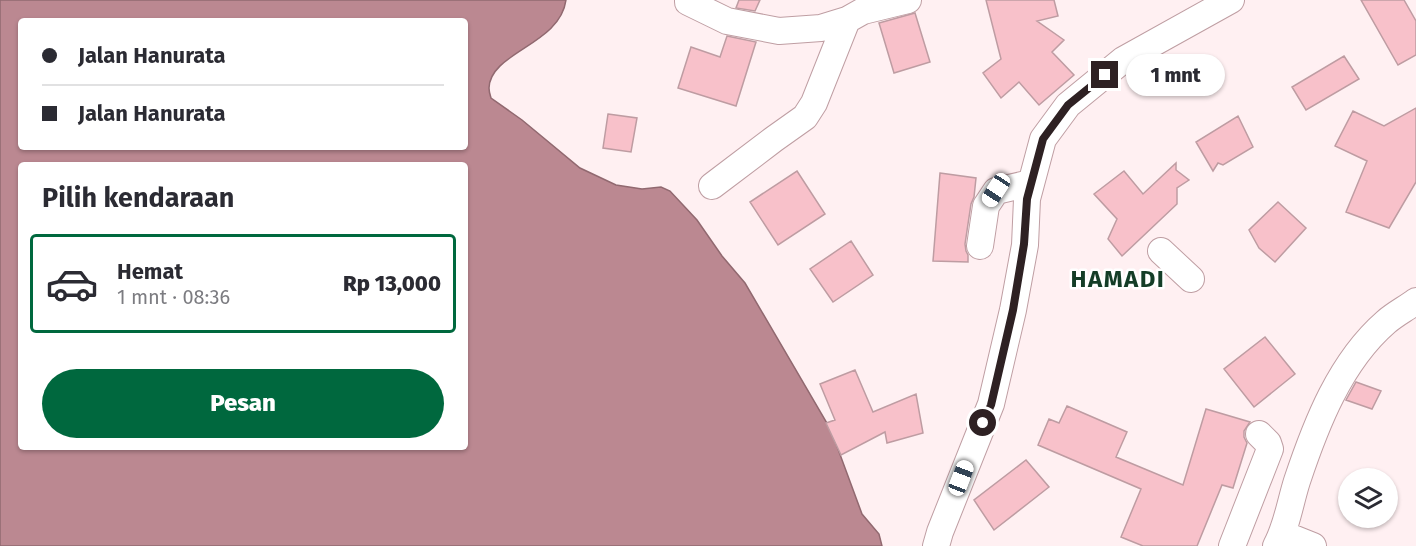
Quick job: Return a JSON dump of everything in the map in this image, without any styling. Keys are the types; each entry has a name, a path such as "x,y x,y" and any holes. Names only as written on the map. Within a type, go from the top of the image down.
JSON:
{"street":[{"path":"688,0 727,21 778,31 821,28 847,20 863,11 908,0"},
{"path":"936,546 991,405 1013,310 1024,244 1027,199 1043,139 1068,105 1123,60 1231,0"},
{"path":"712,186 805,117 814,104 847,20"},
{"path":"980,246 986,206 996,190 1031,183"},
{"path":"1161,251 1191,279"},
{"path":"1313,546 1279,540 1321,417 1347,368 1363,347 1386,322 1416,301"},
{"path":"1232,546 1269,449 1268,442 1259,434"}],"shaded area":[{"path":"0,0 566,0 561,15 552,28 512,56 492,76 489,88 491,98 522,120 580,168 616,185 642,189 661,187 670,191 697,220 722,256 745,283 831,430 862,514 879,534 882,546 0,546"}],"building":[{"path":"739,0 760,0 755,11 736,8"},
{"path":"986,0 1054,0 1058,16 1037,21 1064,40 1052,52 1074,75 1039,105 1019,82 1001,98 983,73 1001,59"},
{"path":"1361,0 1404,0 1416,21 1416,55 1398,65"},
{"path":"915,13 930,62 894,73 879,23"},
{"path":"727,36 756,42 736,106 678,88 691,47 720,57"},
{"path":"1344,56 1359,79 1306,110 1292,87"},
{"path":"1416,108 1416,182 1389,228 1346,212 1367,161 1335,146 1353,111 1384,126"},
{"path":"608,114 637,118 631,152 603,148"},
{"path":"1238,116 1253,147 1223,165 1218,163 1213,171 1196,142"},
{"path":"1176,163 1176,170 1189,180 1177,188 1177,204 1122,256 1108,239 1117,219 1094,194 1124,171 1143,194"},
{"path":"797,171 825,214 778,245 750,202"},
{"path":"940,173 976,178 965,244 968,262 933,261"},
{"path":"1278,202 1306,228 1275,262 1259,248 1249,230"},
{"path":"851,241 873,275 833,302 810,269"},
{"path":"1265,337 1295,374 1254,407 1224,369"},
{"path":"855,370 873,412 916,394 923,433 887,443 885,432 841,455 826,423 835,420 820,384"},
{"path":"1356,382 1381,391 1372,409 1346,400"},
{"path":"1067,406 1127,432 1116,457 1183,485 1206,409 1250,422 1244,431 1247,443 1233,488 1222,485 1197,546 1143,546 1121,537 1141,489 1038,445 1049,419 1059,423"},
{"path":"1026,460 1049,487 994,530 974,500"}],"district":[{"name":"HAMADI","path":"1118,279"}],"route":[{"path":"983,423 991,405 1013,310 1024,244 1027,199 1043,139 1068,105 1105,75"}]}
